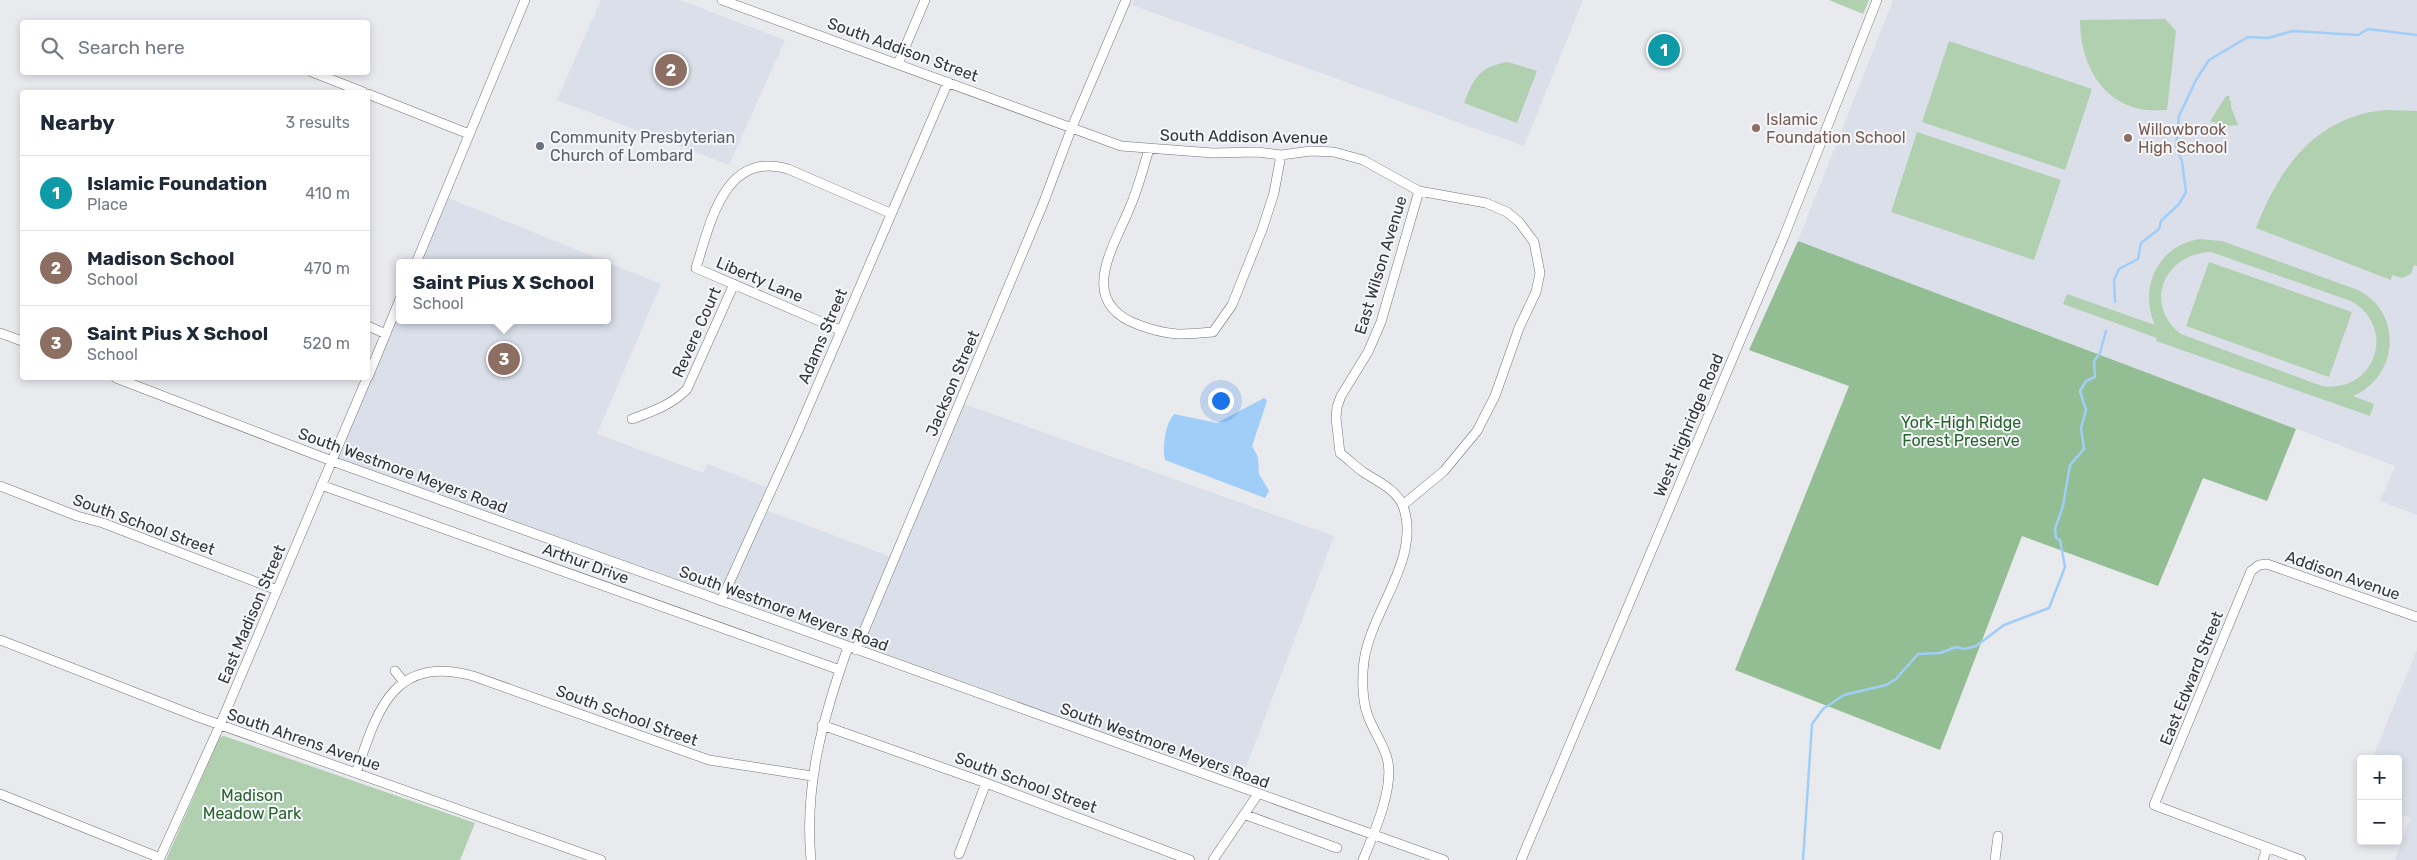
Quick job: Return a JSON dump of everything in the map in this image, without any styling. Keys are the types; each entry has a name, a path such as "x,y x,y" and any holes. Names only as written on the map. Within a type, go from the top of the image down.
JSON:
{"street":[{"path":"418,259 525,0"},
{"name":"South Addison Street","path":"722,0 1072,128"},
{"path":"898,64 925,0"},
{"name":"Jackson Street","path":"811,860 809,836 812,776 822,725 840,670 852,648 1040,213 1072,128 1126,0"},
{"name":"West Highridge Road","path":"1520,860 1783,238 1878,0"},
{"path":"320,75 357,90"},
{"name":"Adams Street","path":"721,601 798,431 890,213 948,82"},
{"path":"370,95 470,134"},
{"name":"South Addison Avenue","path":"1072,128 1121,146 1149,149 1214,153 1257,152 1281,155 1320,151 1349,155 1363,160 1418,191 1493,205 1508,212 1522,224 1534,242 1538,260 1539,281 1495,396 1477,431 1458,456 1435,479 1403,504"},
{"path":"1149,149 1137,191 1106,266 1103,282 1105,300 1116,313 1130,322 1170,335 1213,332 1232,305 1270,208 1281,155"},
{"name":"Liberty Lane","path":"840,330 696,268 725,190 733,181 752,167 774,166 788,170 890,213"},
{"name":"East Wilson Avenue","path":"1403,504 1382,482 1362,471 1340,453 1336,418 1341,396 1368,352 1381,322 1418,191"},
{"name":"Revere Court","path":"632,419 660,408 681,396 687,389 734,284"},
{"name":"East Madison Street","path":"370,370 396,309"},
{"path":"370,327 386,334"},
{"path":"0,333 20,340"},
{"name":"South Westmore Meyers Road","path":"121,380 332,461 1444,860"},
{"name":"East Madison Street","path":"160,859 220,725 366,380"},
{"name":"Arthur Drive","path":"322,485 840,670"},
{"name":"South School Street","path":"0,486 77,516 103,522 277,590"},
{"path":"1363,860 1373,836 1389,783 1388,761 1367,713 1363,674 1364,660 1372,631 1406,549 1408,531 1403,504"},
{"name":"Addison Avenue","path":"2259,565 2268,564 2417,616"},
{"name":"East Edward Street","path":"2259,565 2251,571 2154,805 2267,848"},
{"name":"South Ahrens Avenue","path":"0,640 220,725 601,860"},
{"path":"356,773 379,710 389,695 404,682 396,671"},
{"name":"South School Street","path":"404,682 416,675 435,672 451,671 473,676 709,760 812,776"},
{"name":"South School Street","path":"822,725 986,783 1190,860"},
{"path":"958,854 986,783"},
{"path":"0,794 160,859"},
{"path":"1213,860 1246,815 1258,794"},
{"path":"1246,815 1336,848"},
{"path":"1995,860 1998,836"},
{"path":"2263,860 2267,848 2301,860"}],"shaded area":[{"path":"601,0 680,0 785,40 729,165 557,100"},
{"path":"1134,0 1583,0 1524,146 1132,5"},
{"name":"Willowbrook High School","path":"1893,0 2417,0 2417,515 2380,501 2395,466 1798,241"},
{"path":"446,197 599,259 421,259"},
{"path":"611,264 661,284 597,434 703,473 708,464 771,489 719,594 339,458 396,319 396,324 611,324"},
{"path":"964,404 1334,536 1241,780 861,646"},
{"path":"766,510 891,557 854,644 727,596"},
{"path":"2417,650 2417,860 2395,860 2402,845 2410,818 2402,815 2402,755 2374,755"}],"green space":[{"path":"1829,0 1869,0 1863,14"},
{"path":"2165,19 2176,31 2167,110 2143,110 2125,104 2113,97 2094,76 2083,49 2080,20"},
{"path":"1949,41 2092,89 2065,170 1922,122"},
{"path":"1508,62 1537,71 1517,123 1464,103 1475,80 1484,70"},
{"path":"2226,96 2230,96 2229,101 2231,101 2231,107 2238,125 2224,126 2210,121"},
{"path":"2386,110 2417,111 2417,266 2414,265 2411,274 2402,278 2392,275 2391,280 2256,228 2289,165 2304,148 2320,134 2340,122 2361,114"},
{"path":"1917,132 2061,180 2034,260 1891,212"},
{"path":"2200,239 2222,241 2358,290 2373,300 2383,314 2390,344 2386,360 2379,375 2368,387 2353,396 2374,404 2370,416 2156,341 2157,338 2063,304 2067,294 2155,325 2150,311 2149,297 2155,270 2173,250 2185,243","holes":["2211,252 2351,301 2365,312 2374,326 2376,341 2374,356 2367,369 2356,380 2340,386 2322,386 2181,334 2169,322 2163,309 2161,295 2164,282 2171,270 2181,261 2195,255"]},
{"name":"York-High Ridge Forest Preserve","path":"1798,241 2296,429 2267,501 2203,478 2158,586 2022,536 1940,750 1735,670 1849,386 1749,350"},
{"path":"2209,262 2352,312 2329,377 2186,326"},
{"name":"Madison Meadow Park","path":"224,736 475,823 460,860 166,860 217,743 220,737"}],"water":[{"path":"1264,398 1267,400 1252,446 1258,457 1259,474 1269,491 1265,498 1165,460 1165,436 1168,424 1174,414 1217,423"}],"waterway":[{"path":"2115,302 2114,280 2119,269 2138,259 2141,243 2159,229 2161,221 2179,204 2186,192 2182,161 2176,147 2179,116 2196,80 2209,60 2248,37 2268,38 2293,31 2358,35 2368,29 2417,35"},
{"path":"1803,860 1812,724 1823,709 1844,695 1886,685 1896,679 1918,654 1940,653 1956,647 1964,649 1976,646 2004,625 2049,608 2065,567 2060,540 2056,538 2055,529 2063,506 2070,465 2084,449 2081,428 2086,410 2080,391 2086,381 2095,377 2094,361 2100,353 2106,331"}],"place":[{"name":"Islamic Foundation","path":"1664,50"},
{"name":"Madison School","path":"671,70"},
{"name":"Islamic Foundation School","path":"1756,128"},
{"name":"Willowbrook High School","path":"2128,138"},
{"name":"Community Presbyterian Church of Lombard","path":"540,146"},
{"name":"Saint Pius X School","path":"504,359"}]}
